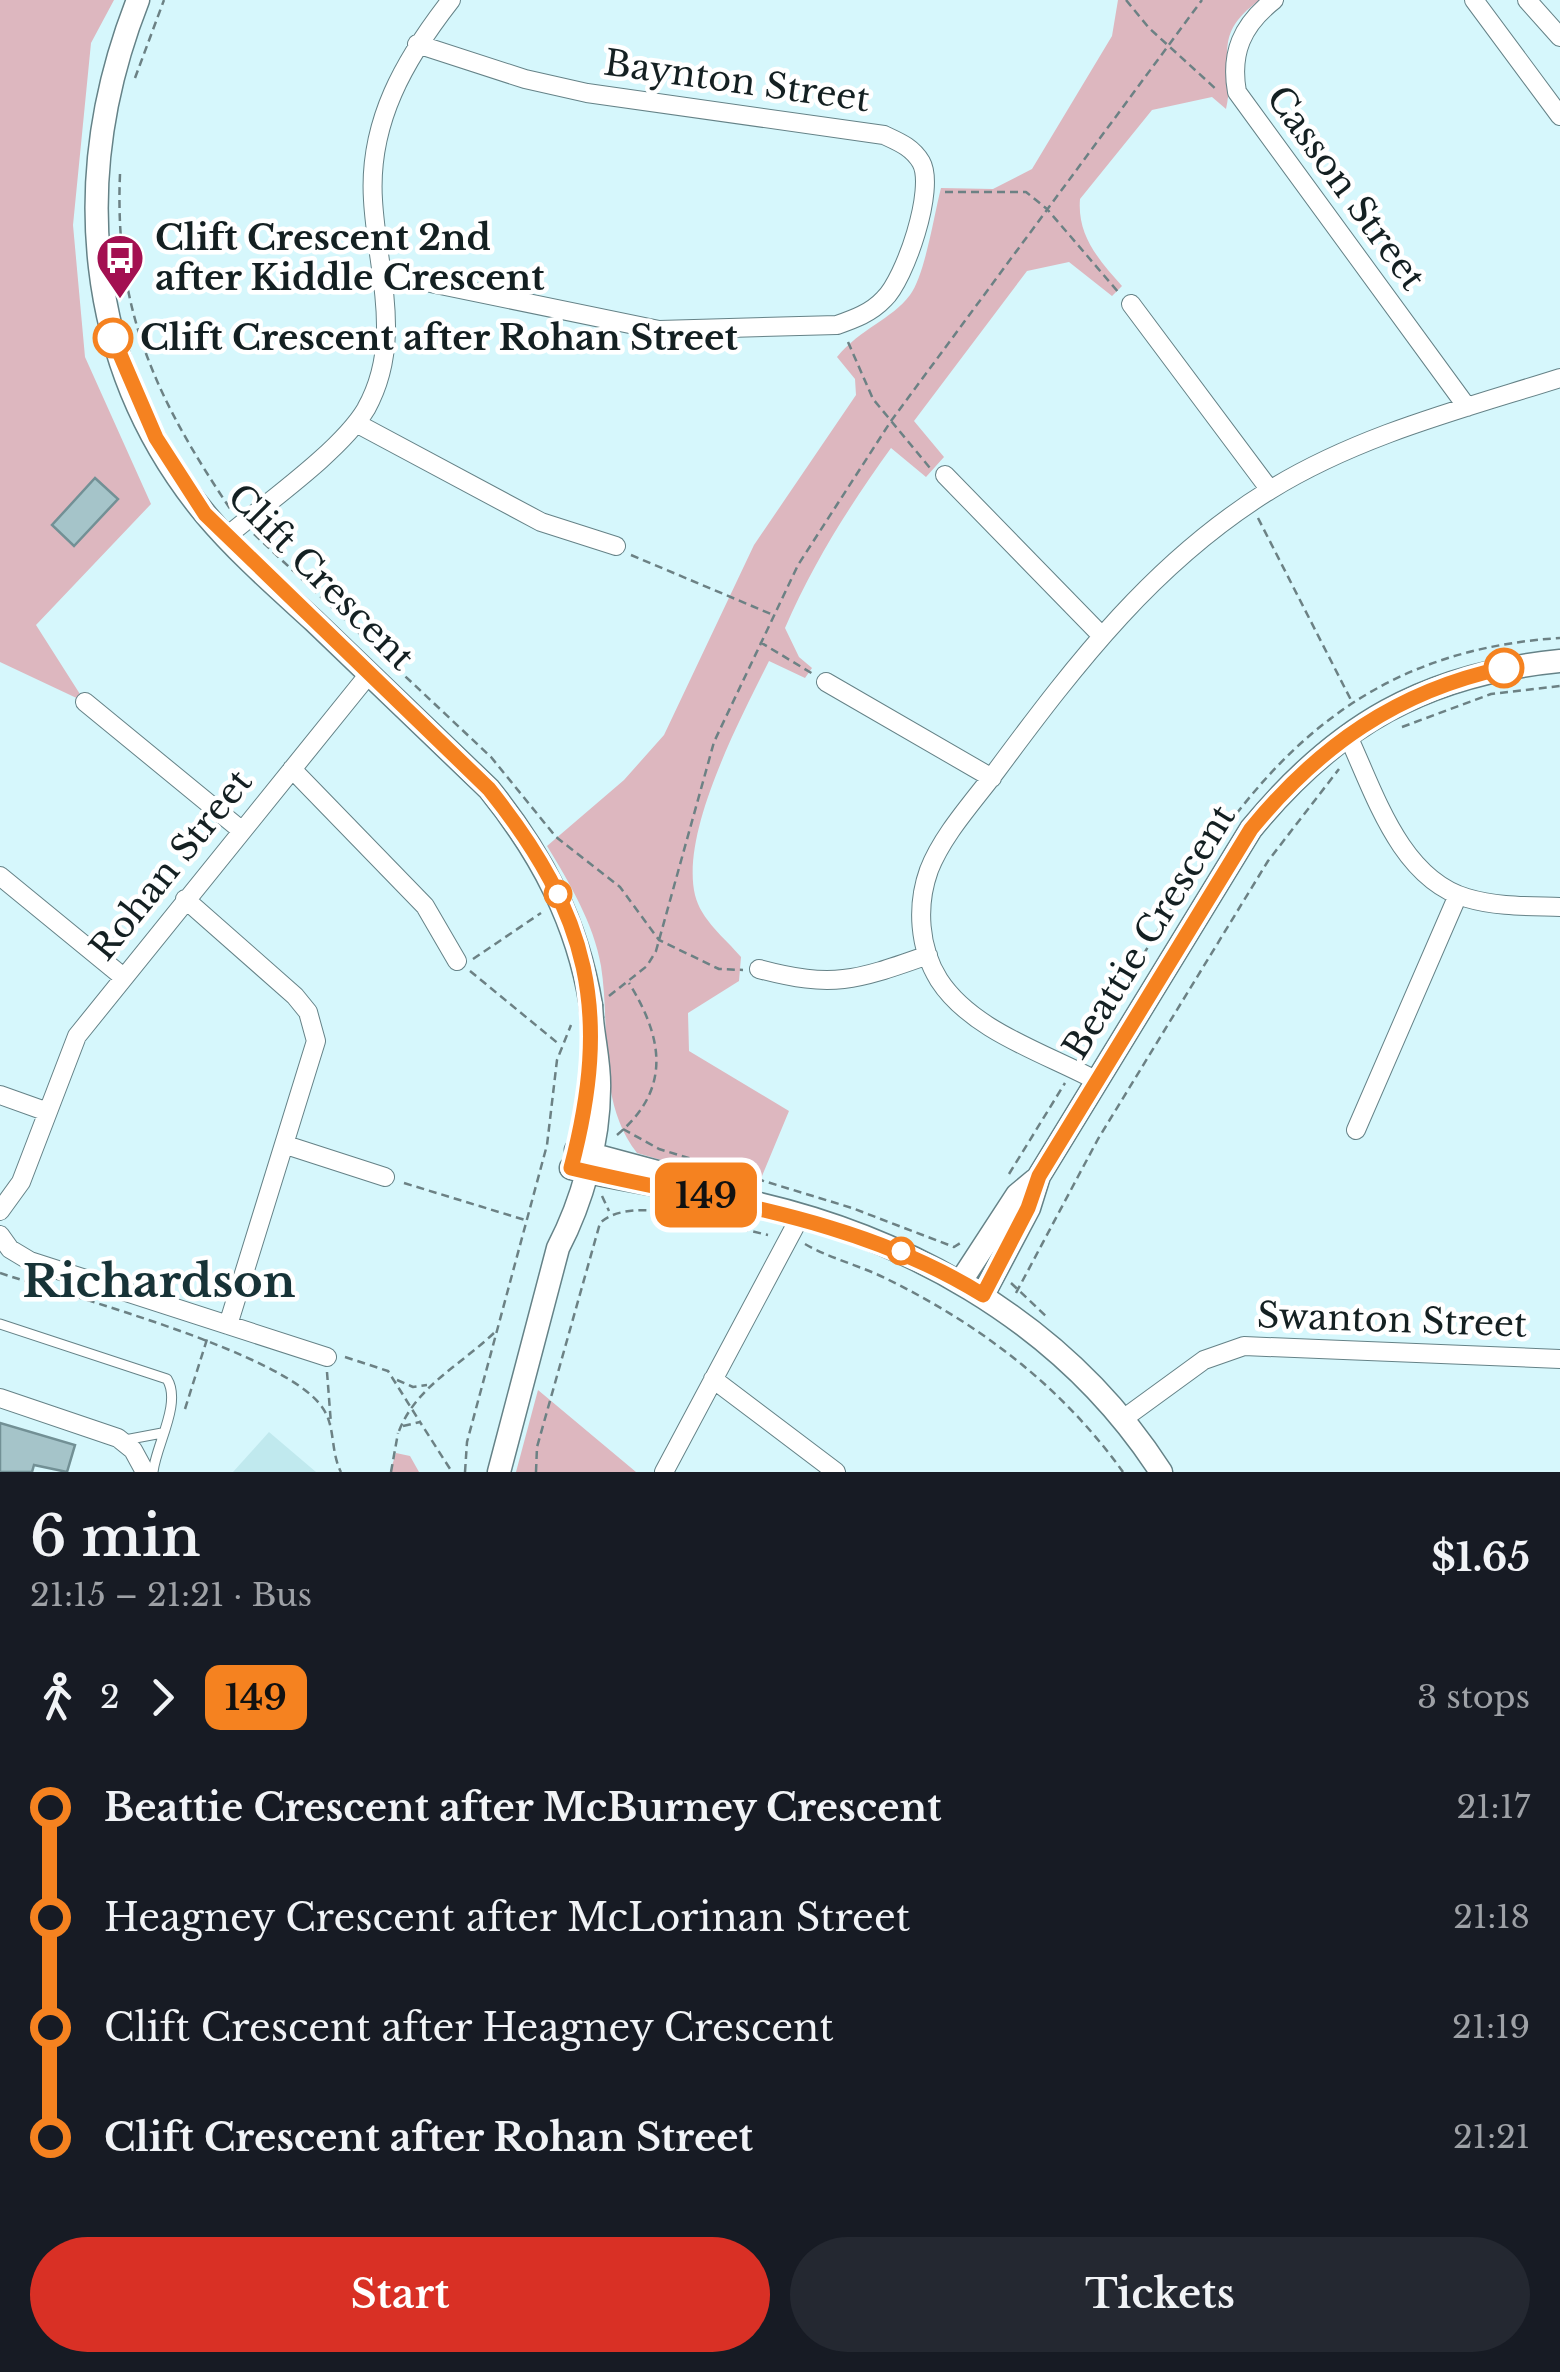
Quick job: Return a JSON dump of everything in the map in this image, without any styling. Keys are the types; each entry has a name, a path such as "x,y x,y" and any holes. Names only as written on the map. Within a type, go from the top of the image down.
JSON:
{"street":[{"name":"Clift Crescent","path":"138,0 115,63 97,154 94,227 102,292 118,352 156,438 186,489 226,537 489,789 522,830 571,924 592,1010 600,1087 597,1118 558,1218 558,1248"},
{"path":"226,537 356,424 378,383 388,326 372,198 374,159 382,119 417,44 452,0"},
{"name":"Casson Street","path":"1274,0 1246,28 1236,49 1236,84 1248,112 1467,408"},
{"path":"1527,0 1560,37"},
{"path":"1478,1 1554,94 1560,116"},
{"name":"Baynton Street","path":"417,44 526,79 588,93 884,136 911,149 922,164 926,190"},
{"path":"382,273 659,330 837,325 860,316 889,295 901,276 926,190"},
{"path":"1131,304 1270,490"},
{"path":"1097,1081 964,1009 938,979 921,927 930,868 1100,634 1178,557 1270,490 1356,446 1560,378"},
{"path":"356,424 541,522 616,546"},
{"path":"944,475 1100,634"},
{"name":"Beattie Crescent","path":"983,1295 1028,1208 1039,1176 1251,829 1295,778 1427,690 1471,675 1560,662"},
{"name":"Rohan Street","path":"0,1211 21,1182 68,1051 122,976 369,674"},
{"path":"826,682 992,778"},
{"path":"85,702 242,830"},
{"path":"1355,736 1411,859 1432,880 1458,895 1504,905 1560,907"},
{"path":"292,768 425,906 457,961"},
{"path":"0,876 122,976"},
{"path":"1356,1130 1458,895"},
{"path":"185,899 295,996 312,1021 316,1041 286,1145 220,1323"},
{"path":"760,969 818,982 843,982 928,955"},
{"name":"Clift Crescent","path":"499,1472 558,1248 576,1208 594,1046"},
{"path":"0,1095 45,1111"},
{"path":"597,1118 613,1143 644,1176"},
{"path":"286,1145 385,1177"},
{"path":"580,1161 800,1217 874,1240 960,1281 1058,1352 1123,1419 1161,1472"},
{"path":"576,1208 600,1192 644,1176"},
{"name":"Beattie Crescent","path":"960,1281 1017,1196 1039,1176"},
{"path":"664,1472 800,1217"},
{"path":"0,1235 10,1249 30,1261 327,1358"},
{"name":"Swanton Street","path":"1123,1419 1204,1360 1244,1346 1560,1359"},
{"path":"713,1379 836,1472"},
{"path":"0,1398 121,1440 133,1450 145,1472"}],"lane":[{"path":"0,1324 168,1380 173,1388 172,1401 153,1472"},
{"path":"121,1440 162,1433"}],"path":[{"path":"131,91 164,0"},
{"path":"1126,0 1168,46 1218,91 1236,84"},
{"path":"465,1472 468,1442 547,1145 566,1029 651,960 714,742 772,615 814,537 891,421 1202,0"},
{"path":"120,163 118,207 126,285 150,367 171,418 213,484 230,509 244,506"},
{"path":"926,190 1026,192 1047,209 1112,291 1131,304"},
{"path":"837,325 844,331 873,400 925,465 944,475"},
{"path":"1020,1288 1098,1139 1268,861 1355,736 1251,503"},
{"path":"256,536 491,757 556,837 620,887 659,940 718,968 760,969"},
{"path":"616,546 772,615"},
{"path":"759,641 826,682"},
{"path":"389,694 405,675"},
{"path":"1393,731 1491,694 1560,686"},
{"path":"548,842 556,837"},
{"path":"457,961 480,958 544,910"},
{"path":"457,961 561,1046"},
{"path":"617,1134 644,1106 659,1051 646,1011 628,982"},
{"path":"1076,1058 1082,1056"},
{"path":"1006,1178 1056,1098"},
{"path":"623,1129 659,1148 852,1208 954,1247 966,1239"},
{"path":"385,1177 527,1220"},
{"path":"600,1192 610,1214"},
{"path":"536,1472 537,1447 594,1234 610,1214 643,1208 765,1235"},
{"path":"804,1243 893,1282 988,1336 1075,1412 1123,1472"},
{"path":"0,1273 264,1362 320,1403 331,1426"},
{"path":"185,1408 206,1342 220,1323"},
{"path":"391,1472 399,1431 412,1403 498,1329"},
{"path":"340,1471 331,1426 327,1358 352,1356 413,1388 433,1382"},
{"path":"396,1379 452,1472"},
{"path":"399,1431 408,1422 420,1422"}],"shaded area":[{"path":"0,0 114,0 91,43 73,225 85,357 151,504 36,625 85,702 0,662"},
{"path":"1118,0 1260,0 1244,13 1229,38 1226,109 1212,97 1152,110 1080,199 1086,236 1122,286 1112,296 1069,262 1027,271 914,421 944,457 926,477 891,448 820,558 785,628 799,657 812,668 805,678 769,661 729,743 704,808 693,869 695,895 702,913 741,957 739,981 688,1013 689,1051 789,1111 757,1188 637,1153 615,1110 610,1087 598,950 580,904 547,846 624,780 664,735 754,545 856,395 855,379 837,357 902,304 915,286 941,188 993,189 1032,169 1112,36"},
{"path":"538,1390 636,1472 516,1472"},
{"path":"269,1432 316,1472 233,1472"},
{"path":"396,1453 410,1456 419,1472 390,1472"}],"building":[{"path":"95,478 118,499 74,546 52,525"},
{"path":"0,1423 75,1445 67,1472 34,1465 32,1472 0,1472"}],"bus line":[{"name":"149","path":"113,338 156,438 205,514 489,789 522,830 550,876 571,924 586,976 594,1035 571,1168 693,1195 718,1196 838,1228 904,1252 983,1295 1028,1208 1039,1176 1251,829 1285,787 1346,734 1386,710 1427,690 1504,668"}],"place":[{"name":"Clift Crescent 2nd after Kiddle Crescent","path":"120,300"},
{"name":"Clift Crescent after Rohan Street","path":"113,338"}],"district":[{"name":"Richardson","path":"159,1281"}]}
